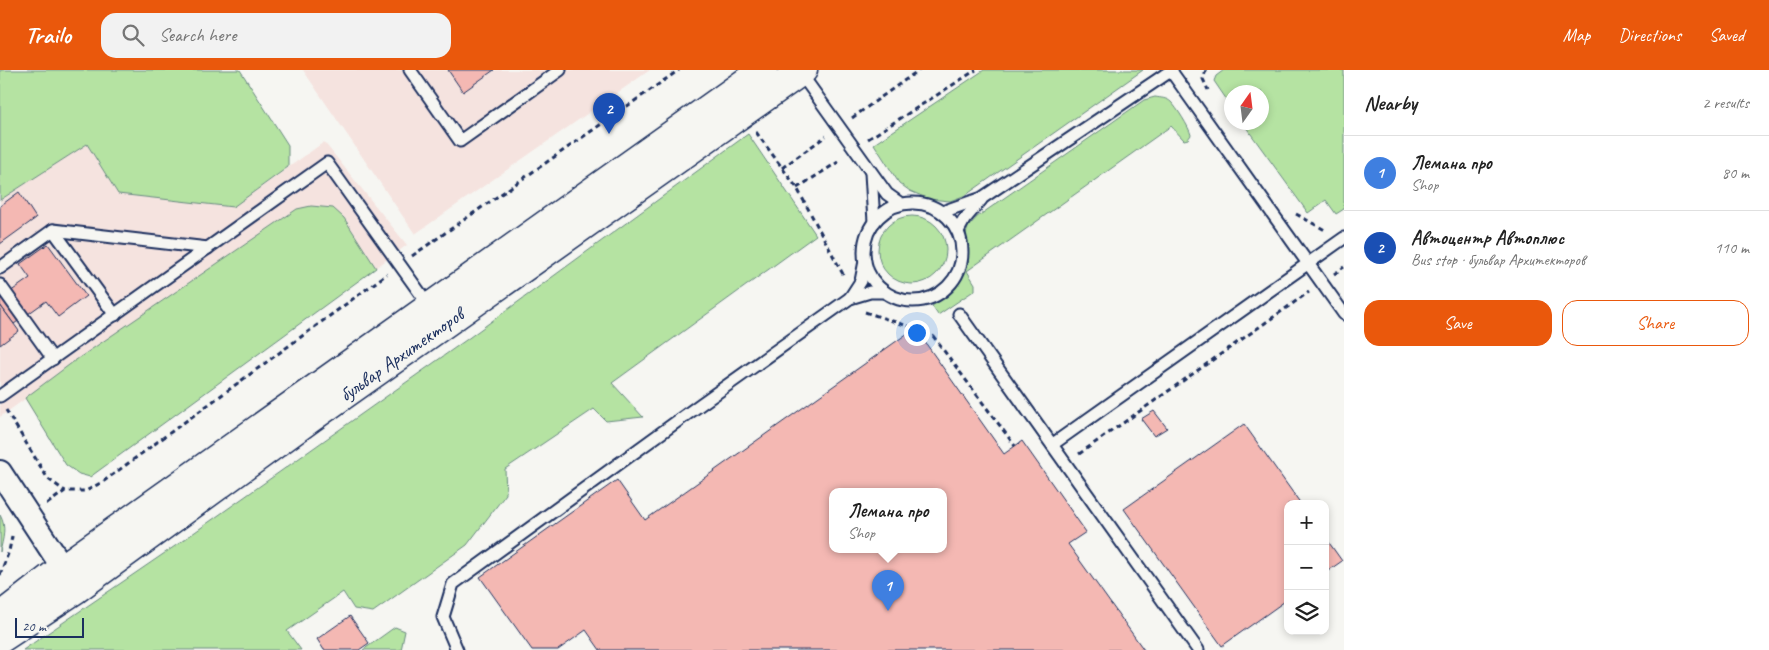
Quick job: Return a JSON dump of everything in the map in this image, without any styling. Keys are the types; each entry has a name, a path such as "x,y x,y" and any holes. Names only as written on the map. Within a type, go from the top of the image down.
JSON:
{"main road":[{"name":"бульвар Архитекторов","path":"0,639 70,578 431,308 763,70"},
{"name":"бульвар Архитекторов","path":"0,617 70,578 318,413 800,71"}],"street":[{"path":"0,472 70,578"}],"lane":[{"path":"410,70 460,141 560,70"},
{"path":"800,71 871,173 887,194 901,204"},
{"path":"942,212 982,198 1172,71 1344,314"},
{"path":"0,396 327,163 431,308"},
{"path":"871,173 874,222"},
{"path":"958,231 964,220 982,198"},
{"path":"850,298 861,281 865,260 865,240 874,222 886,211 901,204 915,203 930,206 942,212 958,231 962,246 961,262 955,277 945,289 931,297 915,301 900,299 885,292 872,278 865,260"},
{"path":"0,268 53,230 208,248"},
{"path":"53,230 115,315"},
{"path":"1053,444 1344,238"},
{"path":"0,285 53,359"},
{"path":"457,650 443,617 453,584 850,298 870,292 885,292"},
{"path":"959,314 1198,650"}],"path":[{"path":"5,409 48,479 65,491 86,491 104,481 400,265 679,70"},
{"path":"887,93 919,70"},
{"path":"868,139 976,70"},
{"path":"1206,70 1203,79 1212,96"},
{"path":"838,162 797,188 846,281 854,309 920,330 932,336 1015,446"},
{"path":"1290,207 1296,214 1325,230"},
{"path":"1066,463 1344,267"},
{"path":"0,575 10,551 14,527"}],"shaded area":[{"path":"303,70 650,70 415,234"},
{"path":"324,142 407,245 90,477 79,474 66,465 25,399 0,417 0,200 87,144 118,194 233,207"}],"green space":[{"path":"0,70 240,70 288,145 288,167 233,207 118,194 87,144 0,200"},
{"path":"984,70 1143,70 966,195 950,201 929,199 910,191 899,183 874,144"},
{"path":"1224,70 1344,70 1344,209 1336,214 1326,200 1308,213 1248,130 1269,130 1269,85 1224,85 1224,96 1214,81 1216,76"},
{"path":"1155,97 1164,98 1174,105 1190,132 1191,135 1188,139 1184,140 1171,126 967,271 975,284 975,290 938,315 932,306 950,293 963,276 967,231 977,217 1144,100"},
{"path":"748,134 816,235 612,383 643,417 606,421 594,409 505,469 506,494 467,545 373,612 354,609 343,592 287,631 301,650 23,650 178,544 466,340"},
{"path":"311,206 333,208 344,218 376,268 90,477 79,474 66,465 25,398 73,362 297,209"},
{"path":"919,216 931,222 940,231 946,243 944,263 936,274 919,284 905,284 888,274 880,263 878,243 888,226 899,218"},
{"path":"0,515 4,529 0,552"},
{"path":"395,627 405,631 401,650 363,650"}],"building":[{"path":"448,70 494,70 463,92"},
{"path":"19,192 36,218 0,244 0,206"},
{"path":"48,244 86,296 58,317 46,301 14,324 0,305 0,299 30,278 20,264"},
{"path":"0,305 19,331 0,345"},
{"path":"915,328 1004,454 1022,441 1086,532 1068,544 1144,650 600,650 586,630 558,650 532,650 480,577 617,480 645,520"},
{"path":"1154,411 1167,428 1154,436 1141,419"},
{"path":"1244,424 1298,500 1284,500 1284,602 1222,646 1124,509"},
{"path":"1329,543 1342,561 1329,570"},
{"path":"350,616 369,643 359,650 324,650 317,639"}],"place":[{"name":"Автоцентр Автоплюс","path":"609,134"},
{"name":"Лемана про","path":"888,611"}]}
